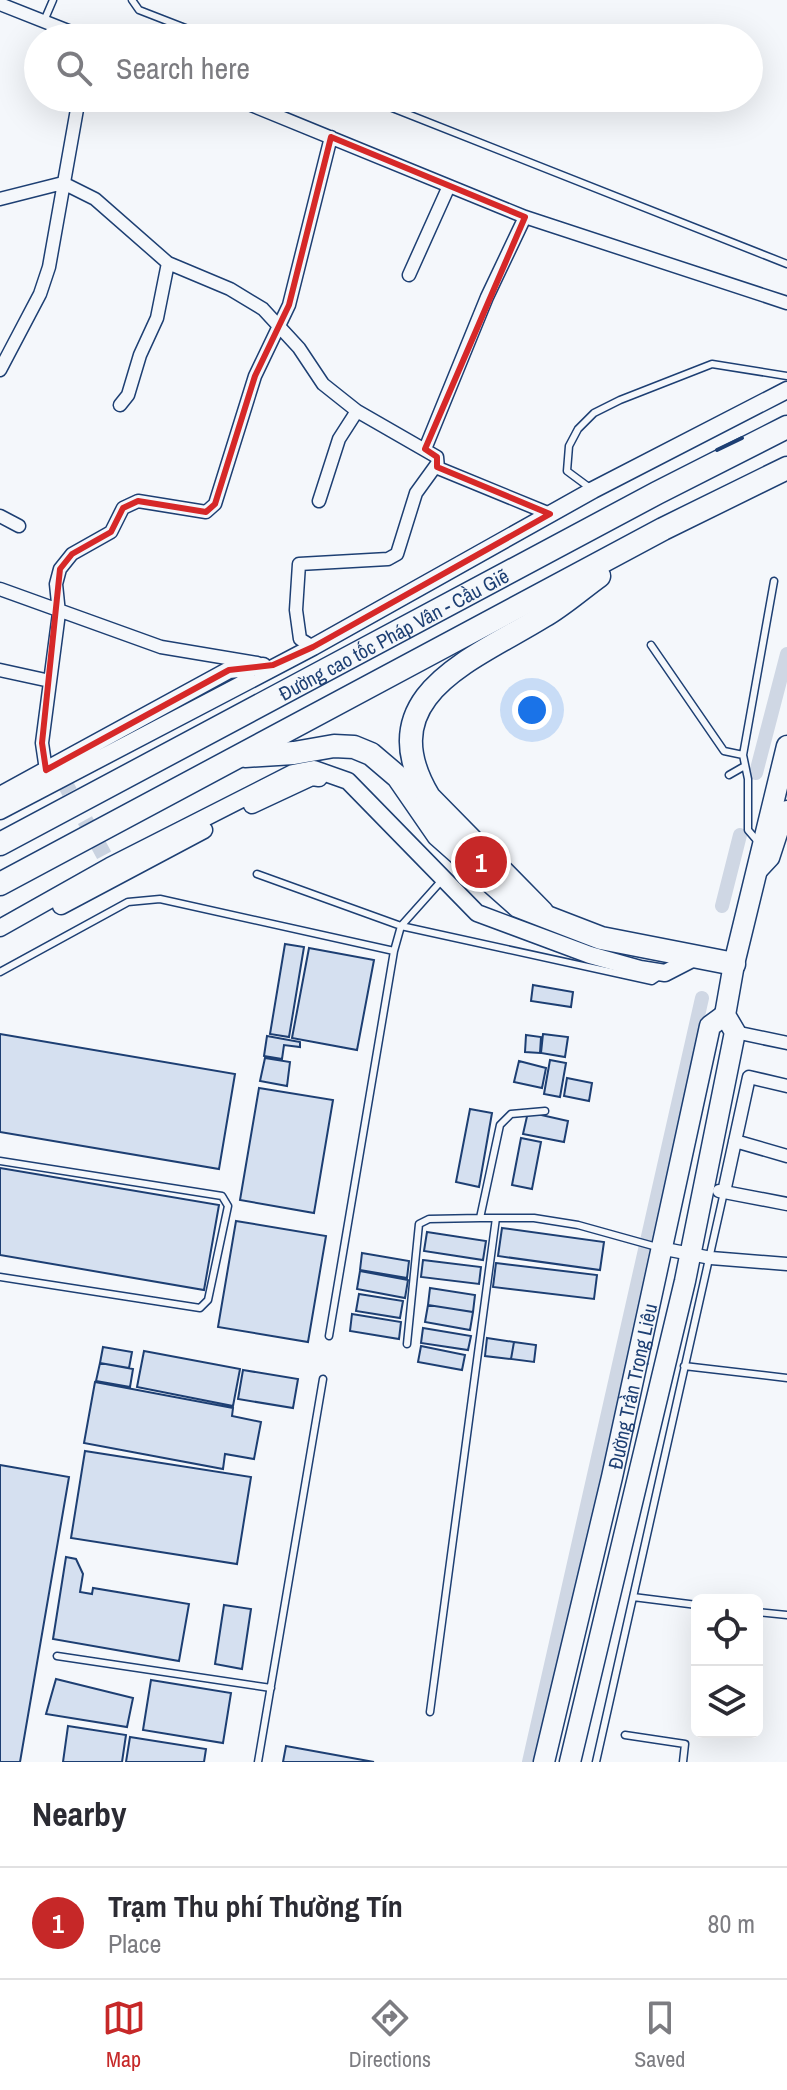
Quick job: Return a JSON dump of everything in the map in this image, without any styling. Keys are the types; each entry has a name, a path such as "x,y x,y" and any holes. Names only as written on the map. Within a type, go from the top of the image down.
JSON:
{"highway":[{"name":"Đường cao tốc Pháp Vân - Cầu Giẽ","path":"0,844 657,493 787,427"},
{"name":"Đường cao tốc Pháp Vân - Cầu Giẽ","path":"0,884 663,529 787,468"},
{"path":"545,917 536,903 429,797 416,774 412,730 420,704 433,686 454,669 482,649 545,616 663,529"},
{"path":"240,756 294,753 334,746 354,747 371,754 398,777 438,835 494,888 518,906 601,938 734,964"}],"main road":[{"name":"Đường Trần Trọng Liêu","path":"570,1762 615,1576 701,1256 702,1189 730,1024 734,964 760,844 784,755"},
{"name":"Đường Trần Trọng Liêu","path":"544,1762 710,1026 730,1024"}],"street":[{"path":"0,4 51,24"},
{"path":"0,370 44,281 76,112"},
{"path":"269,112 525,217 787,303"},
{"path":"46,770 42,743 59,613 56,584 60,569 72,554 111,532 123,508 138,501 206,512 215,504 255,376 289,305 331,137"},
{"path":"0,199 63,183 95,199 168,263 230,289 263,309 299,348 323,384 357,411 437,457 438,468 550,514"},
{"path":"409,275 449,186"},
{"path":"425,449 487,297 525,217"},
{"path":"120,405 128,395 140,355 157,318 168,263"},
{"path":"0,811 273,665 313,647 593,490 787,390"},
{"path":"319,501 339,439 357,411"},
{"path":"313,647 300,639 296,610 299,564 388,559 397,554 416,493 437,464"},
{"path":"0,516 19,526"},
{"path":"0,589 59,613 161,647 273,665"},
{"path":"0,795 229,670 273,665"},
{"path":"0,670 50,681"},
{"path":"0,928 293,773 314,769 348,781 477,913 590,955 665,973 698,956"},
{"path":"0,938 312,777 348,781"},
{"path":"753,877 771,858 787,809"},
{"path":"730,1024 787,1043"},
{"path":"724,1192 749,1077 787,1086"},
{"path":"735,1141 787,1156"},
{"path":"702,1189 787,1204"},
{"path":"661,1248 701,1256 787,1264"}],"lane":[{"path":"44,21 53,0"},
{"path":"132,0 139,10 175,24"},
{"path":"402,112 787,264"},
{"path":"593,490 567,471 569,446 578,429 594,413 712,364 787,376"},
{"path":"760,844 748,830 748,779 743,767 743,755 774,581"},
{"path":"651,645 690,706 724,751 743,755"},
{"path":"729,775 743,767"},
{"path":"257,874 401,926 652,981 665,973"},
{"path":"329,1336 394,951 401,926 443,879"},
{"path":"0,972 128,902 160,899 394,951"},
{"path":"480,1218 500,1125 511,1114 545,1111"},
{"path":"0,1161 222,1196 228,1206 208,1300 200,1308 0,1277"},
{"path":"701,1256 724,1192"},
{"path":"430,1712 496,1218"},
{"path":"407,1344 419,1224 429,1219 534,1218 578,1225 661,1248"},
{"path":"596,1762 684,1366 680,1340"},
{"path":"684,1366 787,1378"},
{"path":"258,1762 323,1379"},
{"path":"615,1576 637,1578"},
{"path":"633,1597 691,1604"},
{"path":"763,1613 787,1615"},
{"path":"57,1656 271,1688"},
{"path":"625,1735 685,1744 683,1762"}],"highlighted area":[{"path":"331,137 525,217 425,449 437,457 437,467 550,514 313,647 273,665 229,670 46,770 42,743 60,569 72,554 111,532 123,508 138,501 206,512 215,504 255,376 289,305"}],"building":[{"path":"285,944 304,947 289,1037 270,1034"},
{"path":"309,948 374,960 357,1050 292,1038"},
{"path":"533,985 573,992 571,1007 531,1001"},
{"path":"0,1034 235,1074 219,1169 0,1132"},
{"path":"543,1034 568,1037 565,1057 541,1053"},
{"path":"526,1035 541,1037 540,1053 525,1052"},
{"path":"267,1036 300,1042 300,1047 284,1045 282,1059 264,1056"},
{"path":"265,1058 290,1062 287,1086 260,1081"},
{"path":"550,1060 566,1063 560,1097 544,1094"},
{"path":"519,1061 546,1068 542,1088 514,1082"},
{"path":"567,1078 592,1083 589,1101 564,1096"},
{"path":"259,1088 333,1100 314,1213 240,1200"},
{"path":"470,1109 492,1113 479,1187 456,1182"},
{"path":"528,1112 568,1121 564,1142 523,1134"},
{"path":"521,1138 541,1142 532,1189 512,1185"},
{"path":"0,1168 219,1205 204,1290 0,1255"},
{"path":"236,1221 326,1236 308,1342 218,1327"},
{"path":"502,1228 604,1242 600,1270 498,1256"},
{"path":"427,1232 486,1241 483,1260 424,1251"},
{"path":"362,1253 409,1261 407,1278 360,1270"},
{"path":"423,1260 481,1267 479,1284 421,1277"},
{"path":"496,1263 597,1275 594,1299 493,1287"},
{"path":"360,1271 408,1280 405,1298 357,1289"},
{"path":"430,1288 475,1295 473,1312 428,1305"},
{"path":"359,1294 403,1301 400,1318 356,1311"},
{"path":"428,1305 473,1312 470,1330 425,1322"},
{"path":"352,1314 401,1322 399,1339 350,1331"},
{"path":"423,1328 471,1336 468,1350 421,1343"},
{"path":"487,1338 514,1342 511,1359 485,1356"},
{"path":"514,1342 536,1345 534,1362 511,1359"},
{"path":"421,1346 465,1355 462,1370 418,1362"},
{"path":"103,1347 132,1352 129,1368 100,1363"},
{"path":"144,1351 240,1369 233,1406 137,1387"},
{"path":"100,1363 133,1369 130,1387 96,1381"},
{"path":"243,1370 298,1379 293,1408 238,1399"},
{"path":"95,1382 233,1408 232,1416 261,1422 254,1459 225,1454 223,1469 84,1443"},
{"path":"85,1451 251,1477 237,1564 71,1538"},
{"path":"0,1465 69,1477 20,1762 0,1762"},
{"path":"66,1557 76,1559 83,1574 80,1592 92,1594 93,1588 189,1604 179,1661 53,1639"},
{"path":"224,1605 251,1609 242,1669 215,1664"},
{"path":"56,1679 133,1698 127,1727 46,1714"},
{"path":"151,1680 231,1693 223,1743 143,1730"},
{"path":"68,1726 126,1735 122,1762 63,1762"},
{"path":"130,1737 206,1749 204,1762 126,1762"},
{"path":"286,1746 374,1762 283,1762"}],"waterway":[{"path":"756,773 787,654"},
{"path":"722,906 740,835"},
{"path":"529,1762 702,998"}],"tunnel":[{"path":"62,778 110,866"}],"wall":[{"path":"717,450 742,438"}],"place":[{"name":"Trạm Thu phí Thường Tín","path":"481,862"}]}
